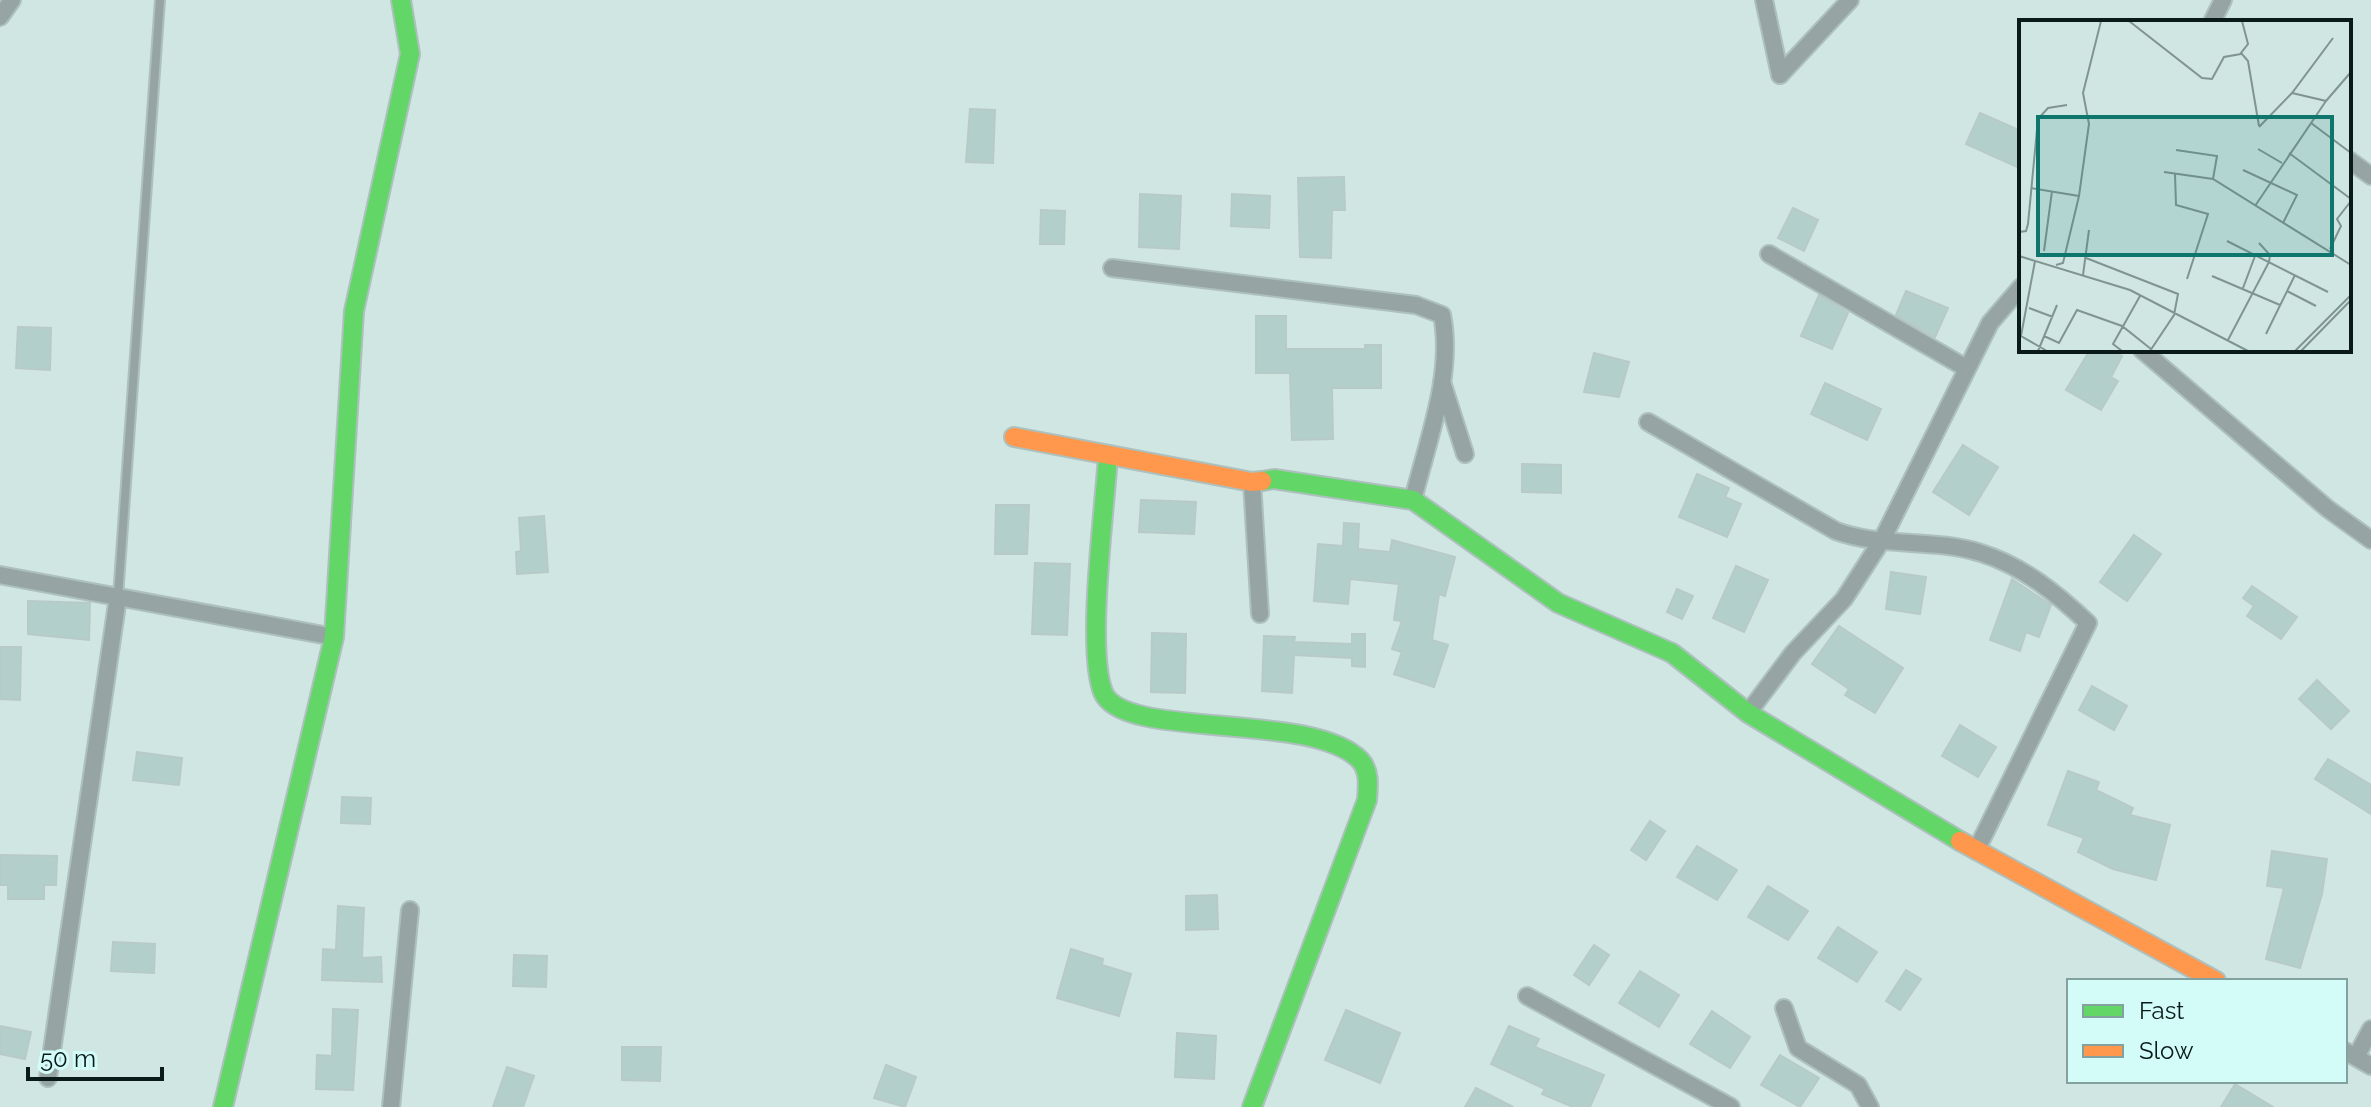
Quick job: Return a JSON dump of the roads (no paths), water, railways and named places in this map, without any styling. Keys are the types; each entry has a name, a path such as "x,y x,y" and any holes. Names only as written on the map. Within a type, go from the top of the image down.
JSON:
{"street":[{"path":"0,17 12,0"},
{"path":"223,1107 334,637 354,311 410,54 401,0"},
{"path":"1764,0 1780,75 1850,0"},
{"path":"2213,20 2223,0"},
{"path":"2351,161 2371,176"},
{"path":"1769,254 1966,368"},
{"path":"1112,268 1416,305 1442,315 1446,337 1442,381 1413,500"},
{"path":"1748,713 1793,653 1844,599 1882,540 1990,323 2019,289"},
{"path":"2144,352 2318,500 2371,540"},
{"path":"1442,381 1465,454"},
{"path":"1648,422 1836,531 1861,540 1981,552 2049,585 2088,623 1976,851"},
{"path":"1014,437 1252,482 1274,479 1413,500 1558,603 1672,653 1748,713 1976,851 2212,979"},
{"path":"1108,455 1096,652 1103,692 1114,708 1145,718 1261,728 1340,746 1361,761 1369,778 1367,800 1252,1107"},
{"path":"1252,482 1260,614"},
{"path":"0,575 334,637"},
{"path":"48,1078 118,597"},
{"path":"391,1107 410,910"},
{"path":"1527,996 1731,1107"},
{"path":"1784,1008 1798,1048 1858,1085 1870,1107"},
{"path":"2371,1029 2350,1054 2371,1066"}],"lane":[{"path":"118,597 160,0"}]}
